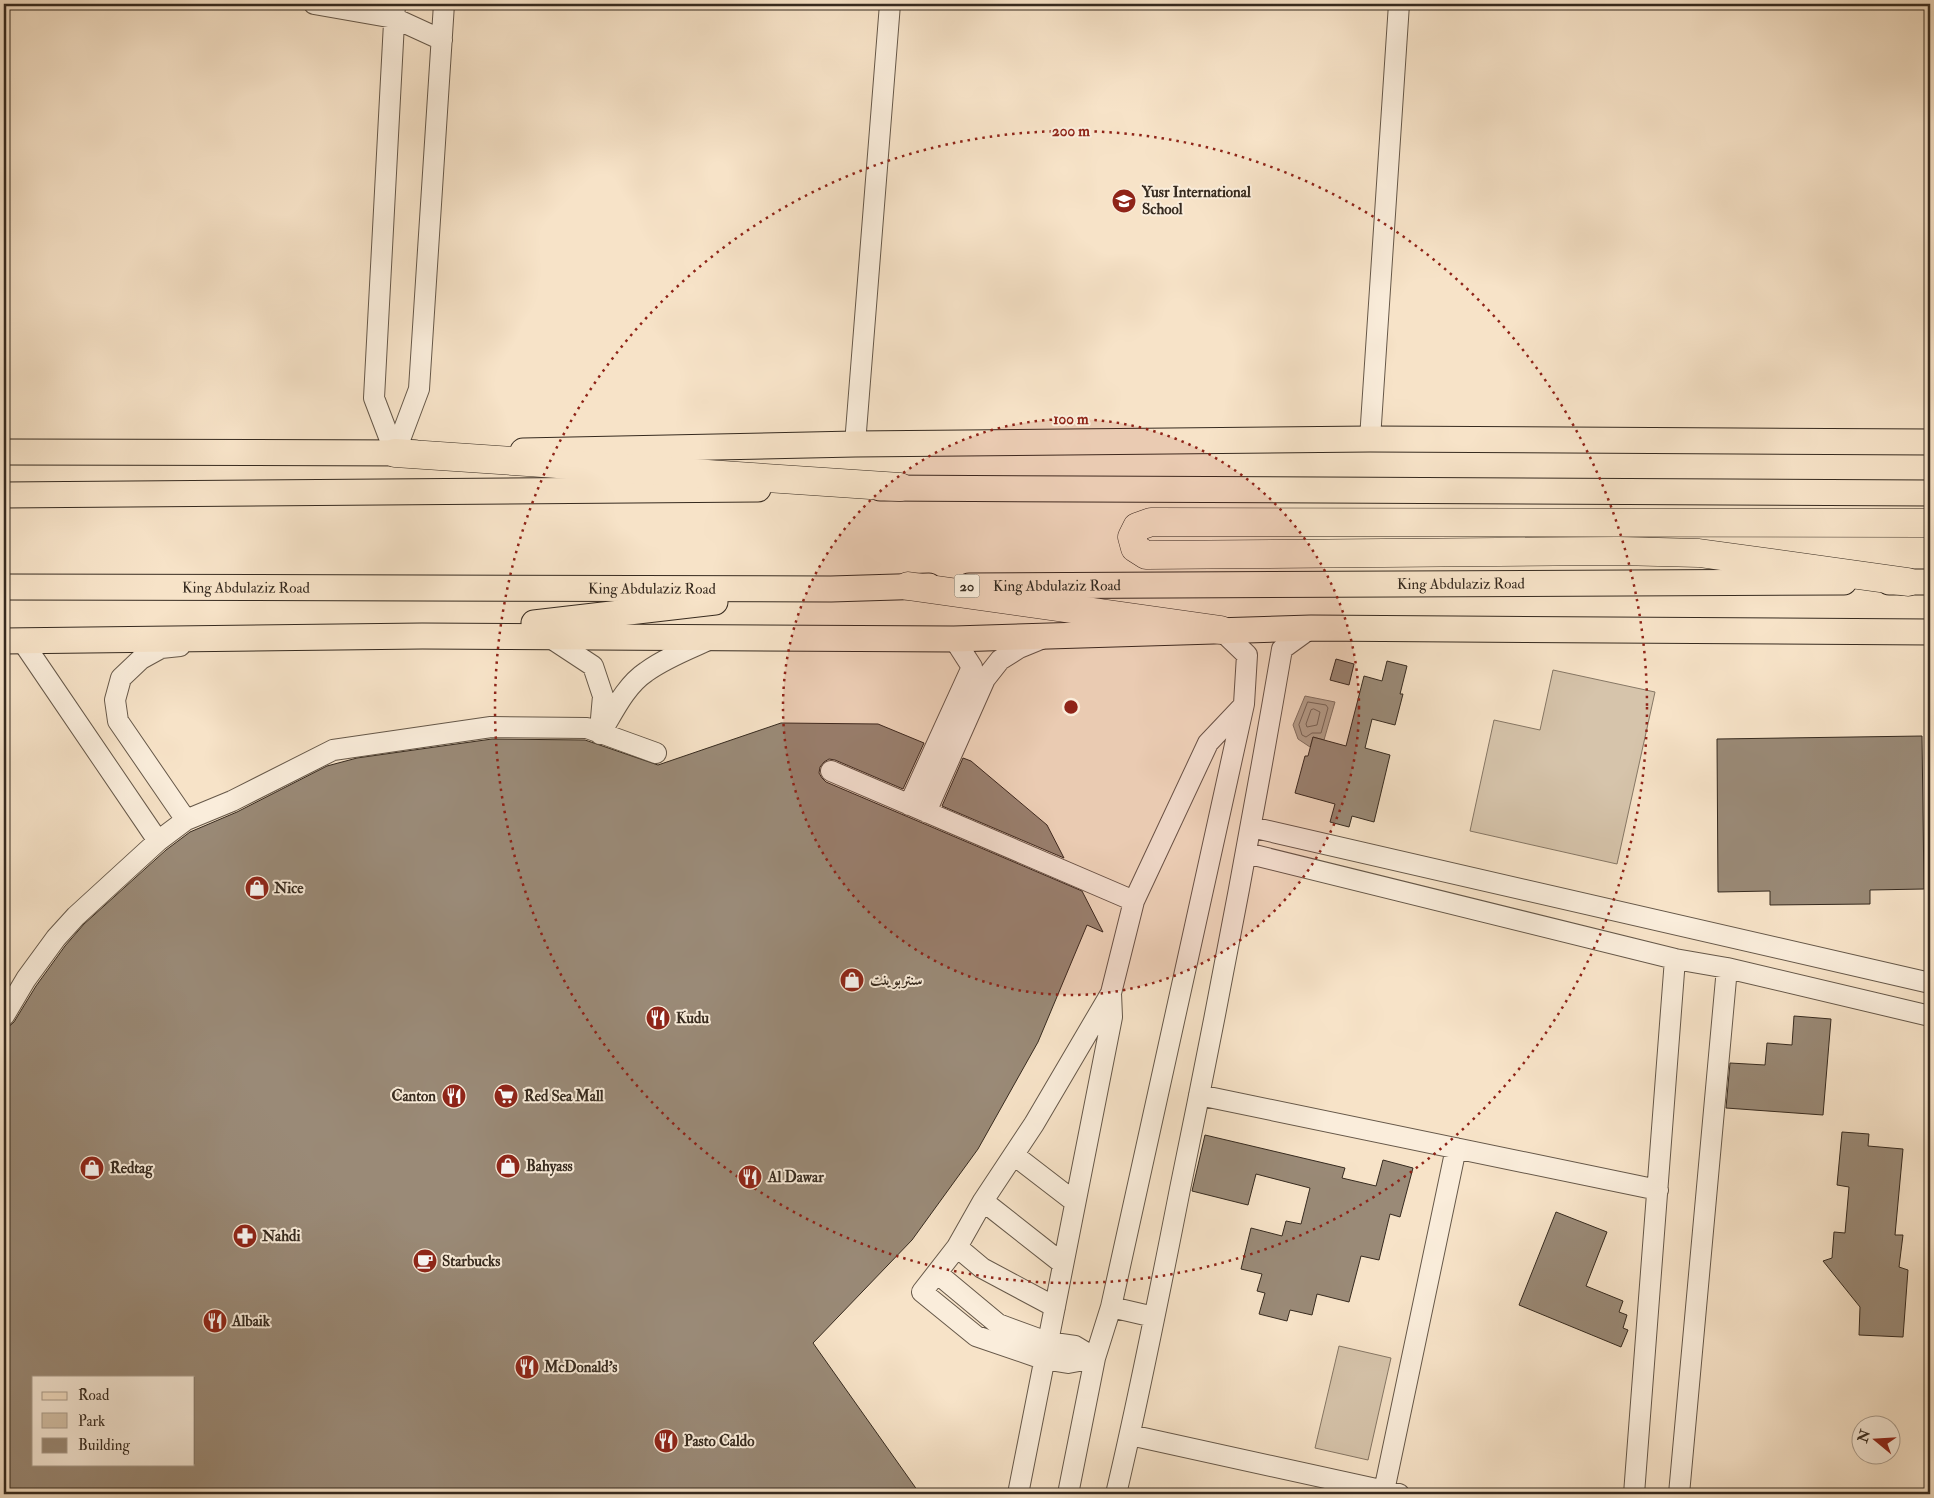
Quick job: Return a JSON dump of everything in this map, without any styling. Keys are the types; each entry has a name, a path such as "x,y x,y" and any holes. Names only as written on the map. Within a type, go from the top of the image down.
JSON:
{"highway":[{"path":"394,454 900,487"},
{"path":"1919,582 1699,553 1618,551 1146,555 1135,548 1132,537 1137,527 1151,522 1930,523"},
{"path":"908,586 1221,630"}],"main road":[{"path":"4,452 394,454 854,444 1370,439 1930,442"},
{"path":"4,495 900,487 1930,492"},
{"name":"King Abdulaziz Road","path":"4,588 831,589 908,586 1919,582"},
{"path":"422,636 831,589"},
{"path":"13,641 422,636 954,639 1311,628 1930,632"}],"street":[{"path":"314,4 395,11 442,40"},
{"path":"394,454 418,389 444,4"},
{"path":"854,444 890,4"},
{"path":"1370,439 1399,4"},
{"path":"394,454 374,398 395,11"},
{"path":"1116,1494 1130,1435 1199,1096 1251,827 1282,649 1311,628"},
{"path":"1068,1494 1095,1358 1111,1307 1244,704 1247,655 1221,630"},
{"path":"549,637 593,666 603,696 600,734"},
{"path":"918,808 985,679 1000,660 1043,637"},
{"path":"186,820 118,721 115,700 121,678 142,659 161,648 239,638"},
{"path":"600,734 624,695 644,673 712,638"},
{"path":"918,808 972,667 954,639"},
{"path":"13,641 158,841"},
{"path":"1018,1494 1112,1018 1111,993 1134,901 1208,743 1244,704"},
{"path":"4,1016 26,979 56,938 76,916 158,841 186,820 232,801 333,750 491,728 587,728 656,753"},
{"path":"831,771 1134,901"},
{"path":"1251,827 1930,983"},
{"path":"1246,853 1675,959 1727,968 1930,1016"},
{"path":"1634,1494 1675,959"},
{"path":"1679,1494 1727,968"},
{"path":"1095,1358 1075,1346 1045,1350 998,1324 938,1274 957,1247 983,1200 1034,1124 1111,993"},
{"path":"1199,1096 1658,1190"},
{"path":"1130,1435 1392,1492 1456,1148"},
{"path":"1014,1155 1075,1202"},
{"path":"983,1200 1063,1264"},
{"path":"957,1247 982,1268 1055,1307"},
{"path":"1111,1307 1154,1317"}],"green space":[{"path":"1553,670 1655,692 1617,864 1470,831 1494,720 1540,730"},
{"path":"1339,1346 1391,1358 1368,1460 1315,1448"}],"water":[{"path":"1305,696 1335,702 1324,740 1313,737 1310,747 1298,739 1293,725"}],"building":[{"path":"1336,659 1354,664 1349,685 1330,680"},
{"path":"1387,661 1407,666 1400,694 1403,694 1395,725 1372,719 1365,748 1390,755 1374,822 1352,816 1349,827 1330,822 1335,804 1295,793 1305,756 1308,756 1313,737 1346,746 1364,676 1382,681"},
{"name":"Red Sea Mall","path":"781,723 878,724 924,743 903,789 829,759 820,767 819,773 826,782 1082,891 1103,932 1087,925 1038,1042 978,1149 912,1240 813,1343 920,1494 4,1494 4,1031 14,1022 36,986 65,946 84,924 166,850 190,832 237,812 327,766 357,758 492,739 585,740 658,765"},
{"path":"1922,736 1924,889 1870,890 1870,904 1770,905 1770,891 1718,892 1717,739"},
{"path":"963,758 971,761 1047,825 1064,858 942,806"},
{"path":"1794,1016 1831,1019 1823,1115 1726,1108 1730,1063 1765,1065 1767,1043 1792,1045"},
{"path":"1842,1132 1869,1134 1868,1146 1903,1149 1895,1235 1903,1235 1899,1267 1908,1270 1903,1337 1859,1335 1860,1307 1823,1261 1832,1258 1834,1232 1845,1233 1849,1187 1837,1185"},
{"path":"1205,1135 1345,1168 1342,1178 1376,1186 1383,1160 1413,1168 1400,1217 1390,1214 1379,1260 1361,1256 1349,1302 1317,1294 1312,1315 1290,1310 1287,1321 1259,1314 1265,1293 1257,1291 1262,1274 1241,1269 1251,1228 1282,1236 1286,1221 1301,1224 1310,1188 1256,1174 1248,1205 1192,1191"},
{"path":"1556,1212 1607,1232 1586,1286 1623,1301 1619,1312 1627,1315 1623,1328 1628,1330 1621,1347 1519,1305"}],"place":[{"name":"Yusr International School","path":"1124,201"},
{"name":"Nice","path":"257,888"},
{"name":"سنتربوينت","path":"852,980"},
{"name":"Kudu","path":"658,1018"},
{"name":"Canton","path":"454,1096"},
{"name":"Red Sea Mall","path":"506,1096"},
{"name":"Bahyass","path":"508,1166"},
{"name":"Redtag","path":"92,1168"},
{"name":"Al Dawar","path":"750,1177"},
{"name":"Nahdi","path":"245,1236"},
{"name":"Starbucks","path":"425,1261"},
{"name":"Albaik","path":"215,1321"},
{"name":"McDonald's","path":"527,1367"},
{"name":"Pasto Caldo","path":"666,1441"}]}
